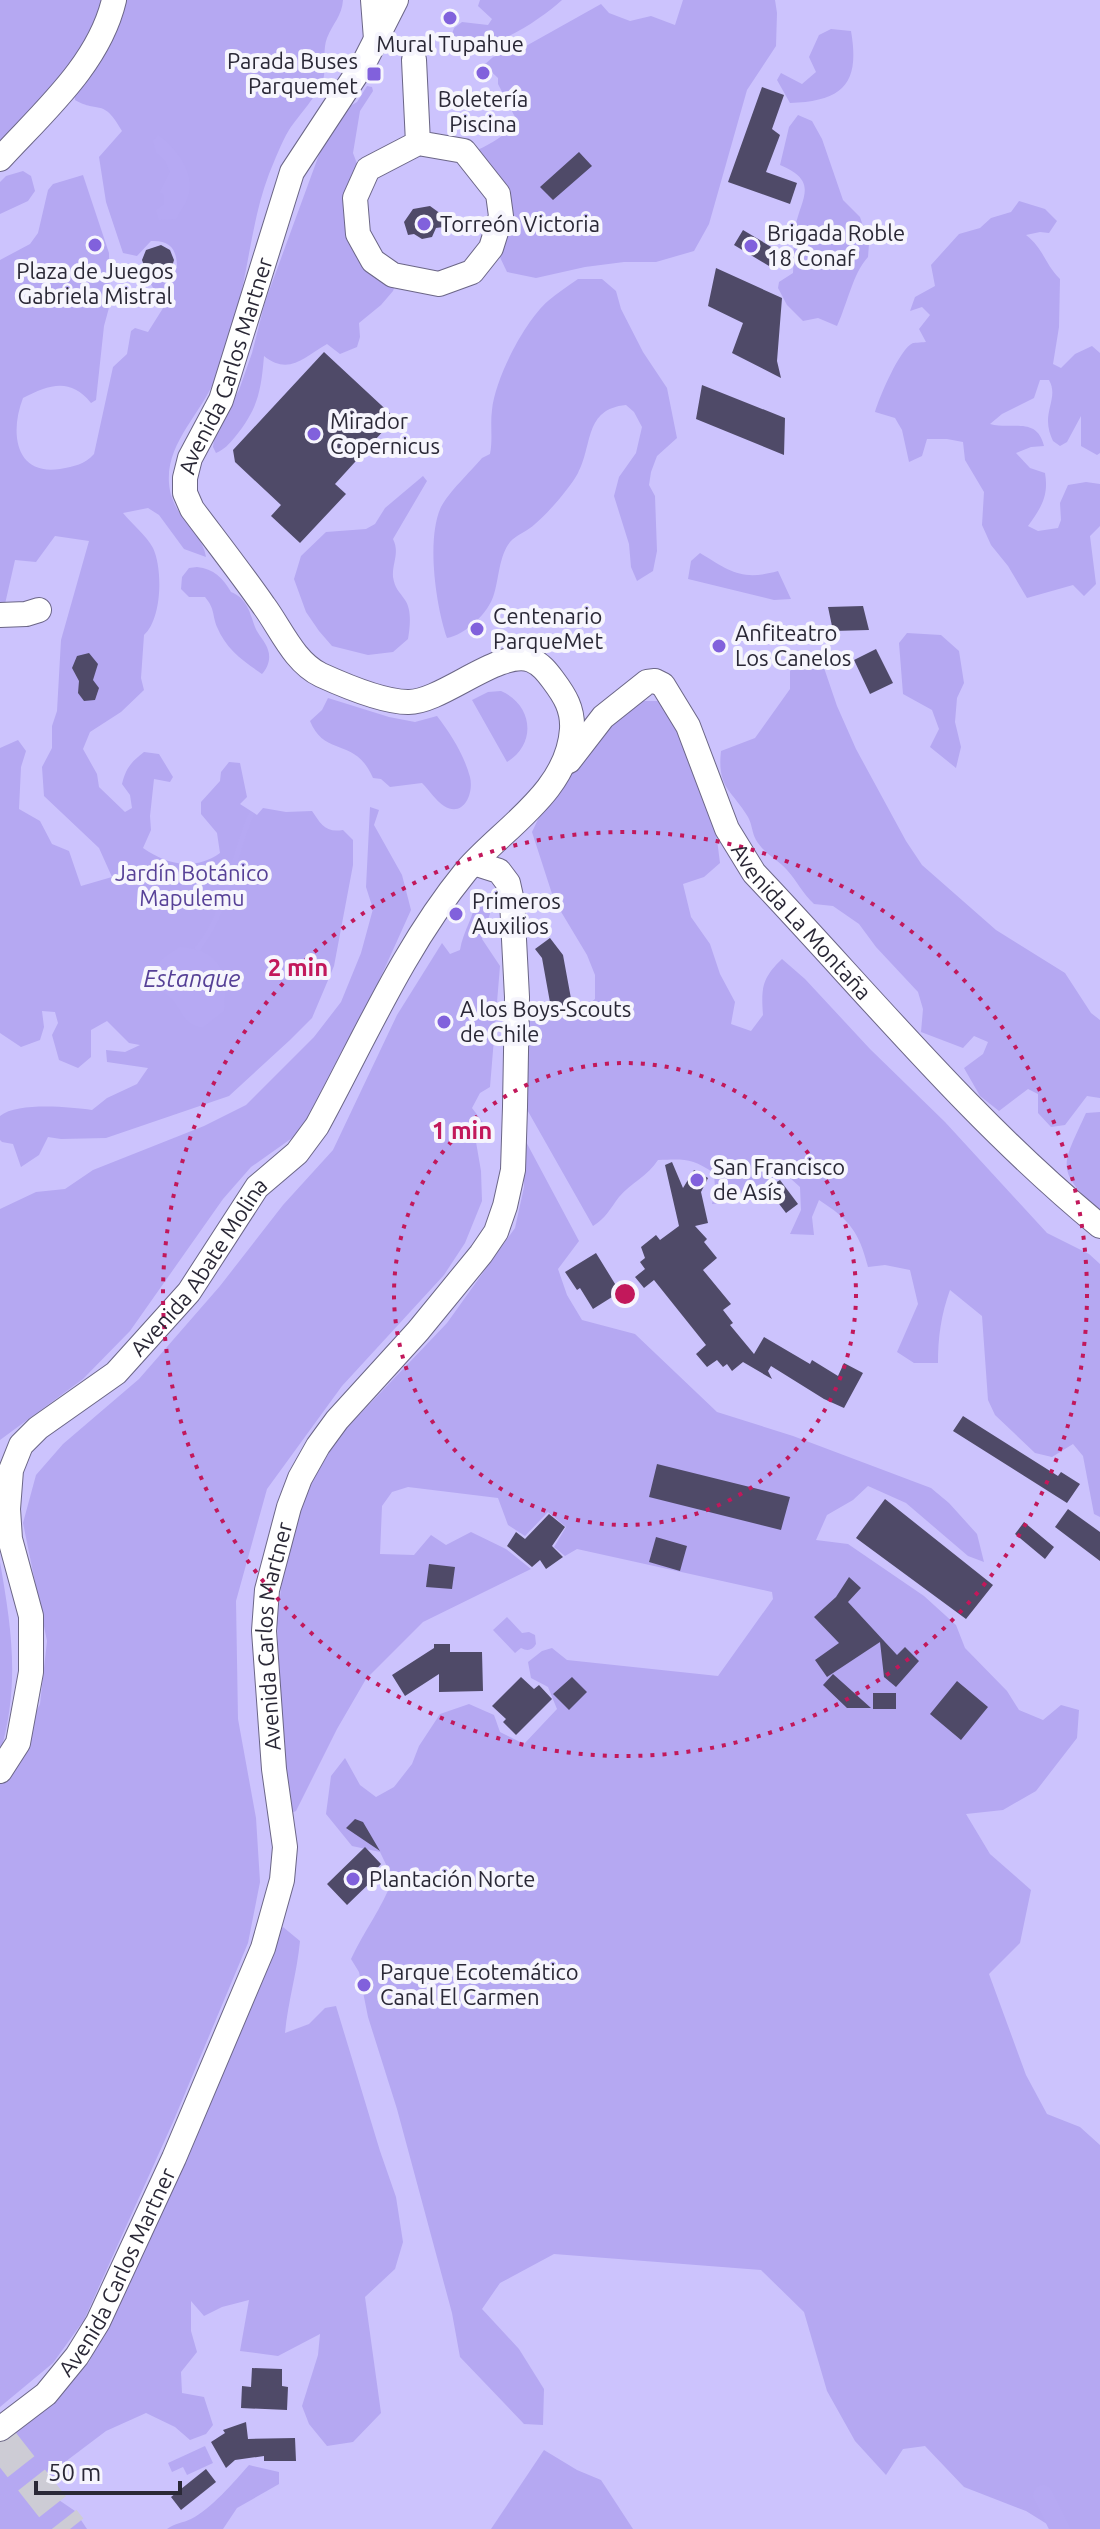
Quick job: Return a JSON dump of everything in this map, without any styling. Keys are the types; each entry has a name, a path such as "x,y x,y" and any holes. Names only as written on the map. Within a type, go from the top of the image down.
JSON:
{"street":[{"path":"0,159 97,46 114,0"},
{"path":"373,0 376,41"},
{"name":"Avenida Carlos Martner","path":"396,0 376,41 292,172 221,400 190,458 185,493 192,509 299,658 320,675 378,696 409,703 442,692 476,673 514,659 530,659 545,669 571,710 571,742 550,786"},
{"path":"414,60 418,143"},
{"path":"418,143 464,151 498,194 501,216 491,248 472,272 439,284 393,275 373,261 358,234 355,198 368,169 418,143"},
{"path":"0,615 39,610"},
{"name":"Avenida La Montaña","path":"550,786 603,717 647,682 655,681 663,685 688,726 727,829 754,873 989,1127 1100,1226"},
{"name":"Avenida Abate Molina","path":"0,1771 18,1743 31,1672 31,1616 10,1539 8,1509 11,1470 21,1445 38,1428 116,1373 189,1292 257,1187 297,1153 317,1126 419,934 474,863 550,786"},
{"name":"Avenida Carlos Martner","path":"0,2429 46,2394 77,2356 98,2322 174,2158 263,1948 279,1891 285,1847 274,1769 264,1631 267,1590 300,1478 337,1420 418,1331 481,1254 496,1232 505,1206 513,1170 515,1107 517,997 512,901 508,883 499,871 474,863"}],"green space":[{"name":"Jardín Botánico Mapulemu","path":"0,0 1100,0 1100,2529 0,2529"},
{"path":"0,0 105,0 91,40 0,150"},
{"name":"Jardín Botánico Mapulemu","path":"122,0 343,0 326,43 323,80 286,135 264,187 228,343 209,392 173,455 169,483 171,495 204,548 206,557 184,549 159,515 148,508 123,513 150,543 158,568 157,606 150,628 144,635 141,678 144,690 121,712 90,732 83,749 97,774 99,787 125,812 132,808 130,795 122,784 127,769 144,752 159,754 173,777 170,782 154,779 151,830 143,848 171,862 191,864 220,853 217,833 201,814 201,802 220,781 221,772 229,762 240,763 247,797 240,804 257,815 263,808 286,812 312,811 324,826 343,830 353,840 353,865 334,966 312,1018 229,1096 106,1138 48,1137 39,1155 21,1167 13,1144 0,1140 0,1116 31,1107 92,1110 107,1098 137,1084 148,1068 107,1062 106,1050 125,1052 140,1045 129,1043 107,1021 91,1030 91,1057 78,1068 59,1060 52,1035 58,1023 55,1012 42,1011 44,1027 40,1040 21,1047 0,1033 0,748 18,740 26,751 21,767 19,809 40,821 52,844 69,851 81,886 112,877 99,848 44,796 42,767 52,748 61,640 89,541 55,536 36,562 15,560 5,604 0,605 0,260 30,244 38,233 48,190 53,184 83,175 109,253 110,304 104,326 96,400 91,403 75,389 59,386 23,398 17,437 19,448 33,466 60,469 87,461 94,454 113,367 127,354 131,331 135,328 148,332 170,297 154,289 150,283 163,281 177,268 172,247 164,242 151,241 137,256 123,253 106,202 99,157 122,131 105,110 75,100 74,88"},
{"path":"480,0 562,0 543,16 506,38 470,47 452,34 462,22 488,25 492,19 478,6"},
{"path":"683,0 775,0 777,13 776,46 747,90 709,224 694,251 656,262 585,267 536,278 507,272 497,251 507,219 473,152 504,135 516,119 498,84 498,78 484,65 493,57 526,46 601,4 609,13 630,21 651,16 675,25"},
{"path":"831,29 851,31 853,64 850,76 844,86 824,98 790,103 777,80 781,73 802,84 816,72 809,57 819,35"},
{"path":"367,86 372,87 373,91 360,111 353,153 359,169 352,200 396,283 393,291 359,323 357,347 340,354 327,344 304,359 289,364 273,362 264,356 260,390 253,408 235,437 216,453 213,447 215,432 239,390 265,302 324,141 340,112 357,102"},
{"path":"798,115 812,121 822,139 843,200 860,217 869,244 868,257 854,280 837,326 818,318 803,321 787,305 778,288 779,282 793,273 795,228 805,191 800,178 780,165 789,127"},
{"path":"23,171 31,176 35,191 28,201 0,214 0,182 6,176"},
{"path":"1019,201 1045,209 1057,221 1049,233 1026,235 1060,279 1059,327 1053,364 1061,368 1075,354 1092,346 1100,353 1100,453 1097,455 1081,446 1081,416 1067,442 1060,446 1053,441 1048,424 1052,395 1049,380 1040,380 1034,398 1002,414 990,424 1030,427 1041,437 1044,446 1016,453 1030,468 1045,473 1043,501 1028,526 1038,531 1058,528 1060,503 1068,485 1086,482 1100,484 1100,526 1090,536 1096,584 1084,596 1073,585 1027,598 991,545 982,525 984,492 965,460 963,442 927,439 922,456 909,462 902,430 895,418 875,412 902,354 913,343 926,342 919,329 930,315 922,307 910,311 915,297 935,286 931,265 959,234 980,228 991,218 1011,212"},
{"path":"578,279 602,279 616,291 621,309 643,352 667,388 677,438 657,456 651,472 649,485 655,496 657,551 653,571 637,581 614,496 619,477 636,453 642,427 626,405 612,408 596,421 583,462 570,486 540,519 506,548 494,594 487,608 468,628 447,638 439,609 433,554 436,521 441,507 482,458 490,454 494,397 521,337 539,310"},
{"path":"423,476 427,481 393,539 396,553 393,577 409,609 408,639 393,652 368,655 332,646 306,612 294,579 301,556 326,532 366,529 375,524 385,508"},
{"path":"700,553 737,573 755,575 778,571 791,599 774,600 688,579 691,561"},
{"path":"197,567 217,575 247,606 269,653 262,674 225,642 205,597 189,597 181,589 182,577 189,568"},
{"path":"907,633 941,635 959,651 964,683 957,698 955,722 961,747 956,768 930,747 939,729 932,710 903,694 899,643"},
{"path":"807,655 822,662 856,749 922,865 996,930 1065,973 1091,1013 1100,1020 1100,1098 1087,1096 1065,1125 1051,1127 1038,1113 1038,1094 1028,1089 999,1111 980,1096 964,1068 983,1054 988,1042 974,1036 963,1048 921,1032 923,1009 918,992 859,924 833,906 814,904 810,900 787,870 760,845 748,817 723,781 721,751 755,738 790,689 790,671"},
{"path":"501,691 520,705 527,725 523,745 507,762 472,700 488,692"},
{"path":"328,698 415,722 437,716 456,745 470,777 466,802 457,809 451,809 441,804 422,783 390,787 381,779 373,778 358,757 324,740 316,732 310,721 322,710"},
{"path":"637,701 664,701 713,808 720,863 704,877 683,884 691,917 710,944 720,974 735,1002 731,1024 751,1031 763,1015 763,990 767,978 782,959 945,1122 1047,1233 1089,1254 1100,1264 1100,1517 1094,1514 1083,1456 1073,1444 1052,1457 1035,1453 995,1415 988,1400 982,1316 950,1290 941,1326 938,1363 914,1363 897,1352 918,1304 910,1270 885,1265 868,1267 852,1228 819,1200 812,1217 814,1235 790,1234 801,1210 800,1187 781,1170 760,1190 712,1204 714,1173 688,1160 658,1160 593,1226 525,1106 524,1009 562,1018 576,1013 595,999 595,975 587,955 554,900 532,832 540,815 613,721"},
{"path":"370,807 379,810 374,825 402,875 411,910 355,1034 302,1131 251,1167 223,1199 130,1331 83,1379 0,1440 0,1209 36,1192 65,1189 93,1170 204,1126 246,1105 314,1037 341,1002 361,953 373,909 366,887"},
{"path":"482,892 491,896 492,907 482,939 500,966 490,1087 480,1093 472,1108 485,1125 476,1142 482,1201 465,1243 444,1275 342,1386 267,1489 236,1601 238,1719 256,1818 260,1882 248,1943 173,2122 84,2320 53,2363 0,2407 0,1784 40,1704 47,1641 23,1523 36,1475 63,1444 139,1379 220,1286 283,1205 333,1150 397,1015 442,943 450,954 460,950 477,895"},
{"path":"1100,1112 1100,1212 1075,1186 1067,1166 1068,1156 1086,1113"},
{"path":"524,1138 579,1241 558,1269 567,1295 582,1320 635,1334 717,1412 793,1436 931,1488 977,1534 984,1562 968,1556 906,1503 868,1486 853,1500 827,1515 816,1540 848,1544 924,1596 956,1625 965,1648 1007,1691 1019,1710 1043,1720 1061,1705 1079,1710 1077,1738 1036,1791 1003,1810 966,1814 990,1854 1031,1890 1020,1943 989,1974 1026,2075 1047,2114 1080,2127 1100,2145 1100,2529 1055,2529 1026,2511 964,2487 925,2446 903,2449 886,2475 855,2441 827,2391 804,2312 761,2270 554,2254 500,2283 482,2309 519,2349 544,2389 543,2425 524,2424 460,2357 452,2313 397,2109 368,2017 359,1972 351,1959 393,1879 380,1852 352,1846 326,1814 331,1776 345,1758 360,1785 376,1797 394,1787 412,1764 419,1746 440,1714 469,1704 494,1715 500,1732 524,1744 557,1709 548,1687 531,1678 528,1662 542,1651 552,1648 567,1660 718,1676 773,1599 772,1592 577,1549 565,1556 554,1547 566,1527 548,1512 525,1536 508,1525 498,1498 408,1487 392,1492 382,1506 380,1554 414,1555 431,1535 446,1545 471,1532 506,1549 531,1569 423,1622 366,1679 296,1811 286,1815 277,1623 284,1562 305,1491 341,1434 447,1323 515,1228 524,1187"},
{"path":"0,1562 8,1611 12,1681 0,1754"},
{"path":"283,1927 300,1941 285,2033 309,2024 325,2008 336,2006 396,2197 403,2242 395,2269 365,2297 381,2413 353,2442 327,2446 309,2424 302,2406 318,2355 320,2334 278,2356 240,2351 249,2300 222,2307 204,2316 191,2301 191,2331 197,2352 181,2372 182,2393 204,2397 213,2425 206,2434 190,2440 175,2427 146,2413 106,2431 57,2468 53,2496 75,2511 87,2529 0,2529 0,2446 54,2399 89,2362 136,2269 271,1942"},
{"path":"544,2450 601,2480 633,2529 491,2529"},
{"path":"249,2465 279,2472 279,2484 237,2508 223,2529 167,2529 206,2509"}],"water":[{"path":"158,135 177,154 189,178 187,199 176,219 159,220 156,210 164,204 164,195 160,192 170,172 156,152 153,141"},
{"name":"Estanque","path":"180,947 194,949 213,958 223,975 224,1011 202,1028 188,1021 170,997 149,983 160,962"},
{"path":"507,1617 522,1633 535,1635 533,1648 521,1648 515,1653 493,1630"},
{"path":"205,2446 213,2463 187,2475 183,2467 172,2472 168,2463"}],"building":[{"path":"762,87 784,95 772,129 780,135 766,172 797,183 790,204 728,182"},
{"path":"579,152 592,166 553,200 540,187"},
{"name":"Torreón Victoria","path":"430,206 441,214 443,227 436,228 432,237 422,239 414,234 408,235 404,222 413,209"},
{"path":"743,230 778,251 769,266 734,245"},
{"path":"161,245 170,250 174,260 171,270 161,280 145,269 142,260 146,250"},
{"path":"716,268 782,298 777,361 781,378 732,353 743,323 708,306"},
{"name":"Mirador Copernicus","path":"324,352 395,418 335,484 346,494 300,543 271,516 281,505 235,462 233,450"},
{"path":"702,385 785,418 784,455 696,419"},
{"path":"863,606 869,630 833,631 828,607"},
{"path":"876,649 893,683 870,694 854,660"},
{"path":"89,653 98,664 93,680 99,688 95,700 84,701 78,693 79,681 72,668 77,656"},
{"path":"550,938 563,955 572,1004 551,1008 542,958 535,949"},
{"path":"672,1162 683,1188 694,1170 708,1178 701,1192 708,1223 695,1226 707,1239 704,1242 717,1258 703,1270 731,1304 723,1310 733,1323 730,1325 754,1354 764,1337 810,1364 812,1360 838,1376 844,1363 863,1373 844,1408 771,1366 768,1371 772,1379 743,1362 732,1371 727,1364 723,1367 717,1360 707,1367 696,1354 706,1345 654,1280 644,1288 635,1277 645,1269 640,1262 645,1258 641,1247 656,1235 660,1240 679,1226 665,1165"},
{"path":"780,1180 798,1204 786,1213 767,1188"},
{"path":"596,1253 620,1292 593,1309 565,1272"},
{"path":"963,1416 1058,1476 1061,1472 1080,1484 1067,1503 953,1431"},
{"path":"657,1464 790,1497 781,1530 649,1497"},
{"path":"885,1499 993,1585 966,1619 856,1538"},
{"path":"1068,1509 1100,1532 1100,1561 1055,1527"},
{"path":"549,1514 565,1527 552,1546 563,1557 546,1569 540,1560 532,1567 507,1546 516,1532 525,1539"},
{"path":"1024,1522 1054,1547 1045,1559 1015,1534"},
{"path":"656,1537 687,1546 680,1571 649,1562"},
{"path":"429,1564 455,1567 452,1589 426,1587"},
{"path":"849,1577 861,1588 848,1602 897,1655 905,1647 919,1661 896,1687 884,1677 880,1642 827,1677 815,1660 839,1643 814,1617 836,1597"},
{"path":"434,1644 450,1644 450,1652 482,1652 483,1691 439,1692 439,1674 405,1696 392,1675 434,1648"},
{"path":"833,1674 871,1708 847,1708 823,1685"},
{"path":"521,1677 534,1689 539,1685 552,1699 516,1735 503,1722 506,1719 492,1706"},
{"path":"572,1677 587,1692 569,1710 553,1694"},
{"path":"957,1681 988,1707 961,1740 930,1714"},
{"path":"873,1693 896,1693 896,1709 873,1709"},
{"path":"355,1819 363,1822 380,1851 346,1828"},
{"name":"Plantación Norte","path":"365,1847 381,1864 375,1871 378,1875 347,1905 327,1884"},
{"path":"252,2368 282,2369 282,2386 288,2387 287,2410 241,2408 242,2386 251,2387"},
{"path":"246,2422 248,2439 295,2438 296,2461 264,2461 264,2456 235,2460 226,2468 211,2442 225,2433 223,2430"},
{"path":"206,2469 216,2482 181,2510 171,2497"}],"waterway":[{"path":"198,948 217,917 251,815"},
{"path":"1043,2495 1060,2529"}],"tunnel":[{"path":"0,2440 70,2529"}],"place":[{"name":"Mural Tupahue","path":"450,18"},
{"name":"Boletería Piscina","path":"483,73"},
{"name":"Parada Buses Parquemet","path":"374,74"},
{"name":"Torreón Victoria","path":"424,224"},
{"name":"Plaza de Juegos Gabriela Mistral","path":"95,245"},
{"name":"Brigada Roble 18 Conaf","path":"751,246"},
{"name":"Mirador Copernicus","path":"314,434"},
{"name":"Centenario ParqueMet","path":"477,629"},
{"name":"Anfiteatro Los Canelos","path":"719,646"},
{"name":"Primeros Auxilios","path":"456,914"},
{"name":"A los Boys-Scouts de Chile","path":"444,1022"},
{"name":"San Francisco de Asís","path":"697,1180"},
{"name":"Plantación Norte","path":"353,1879"},
{"name":"Parque Ecotemático Canal El Carmen","path":"364,1985"}]}
